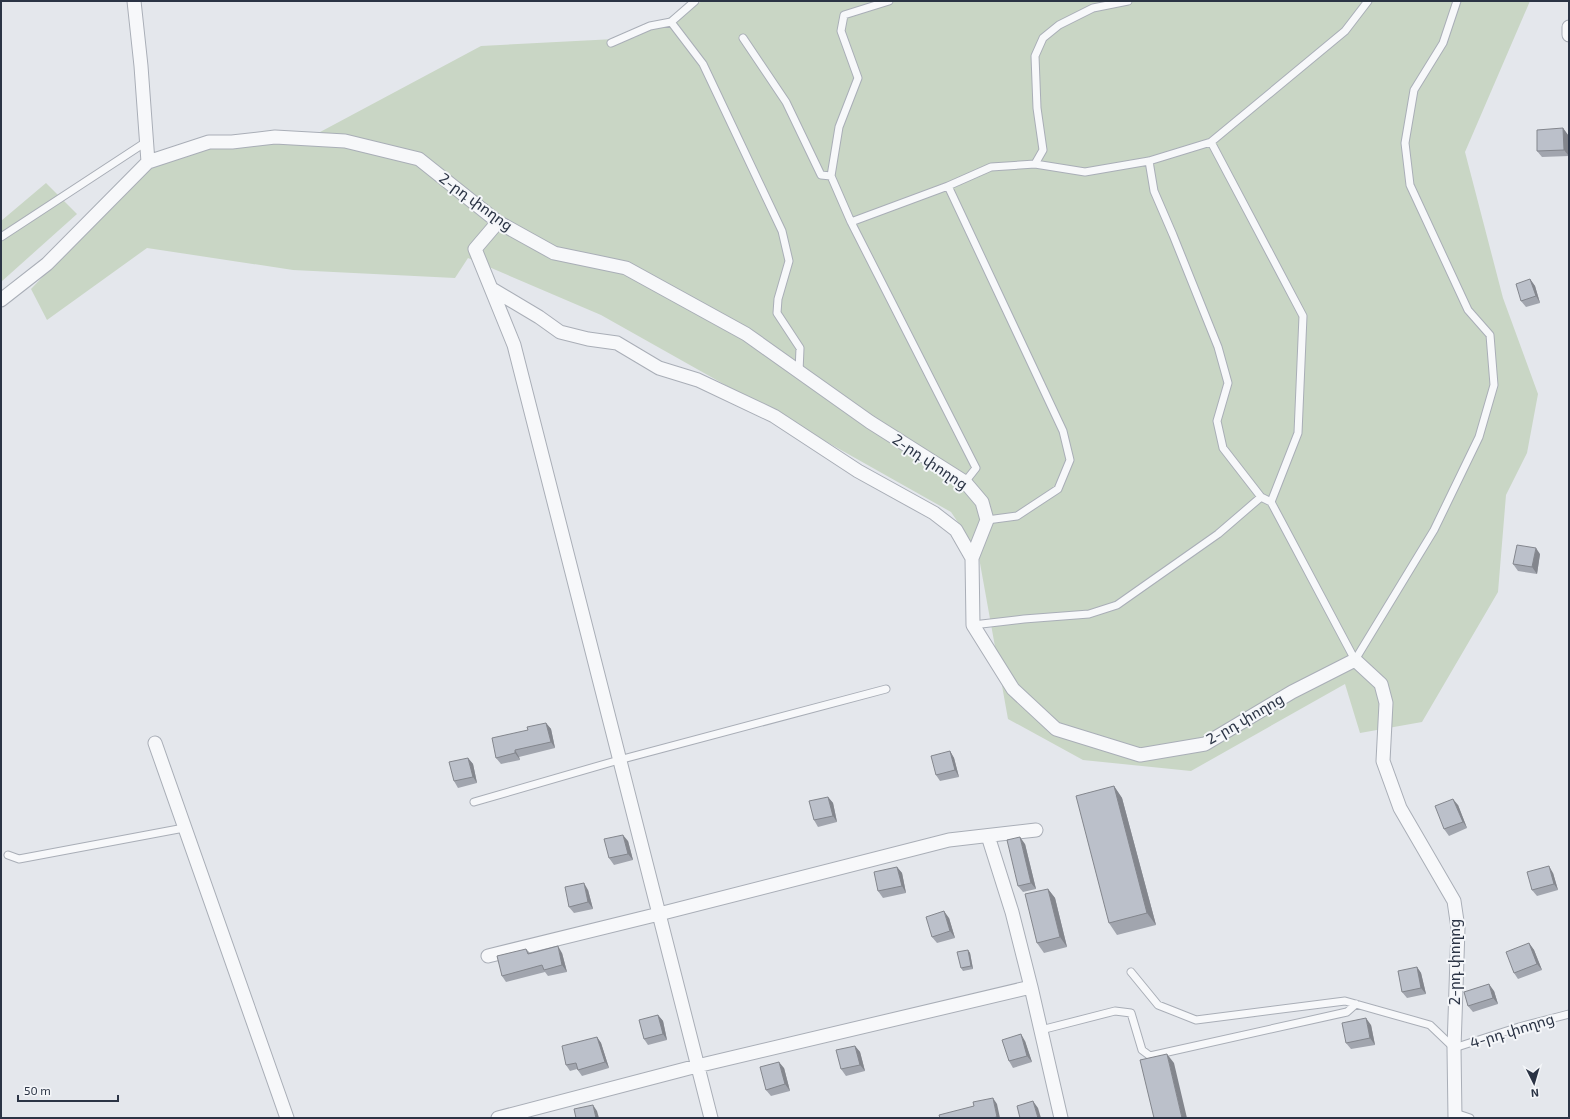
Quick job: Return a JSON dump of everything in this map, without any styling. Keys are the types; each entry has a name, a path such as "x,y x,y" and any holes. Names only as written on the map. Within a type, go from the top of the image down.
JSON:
{"street":[{"path":"1,300 47,264 148,162 141,66 134,1"},
{"path":"1569,26 1569,35"},
{"name":"2-րդ փողոց","path":"148,162 209,142 232,142 275,138 345,141 419,159 498,222 554,253 626,268 746,334 870,422 965,482 982,502 987,520"},
{"path":"498,222 475,249 514,345 711,1118"},
{"path":"492,289 539,317 560,332 588,339 617,343 659,368 698,380 774,416 858,471 934,512 956,530 972,558"},
{"path":"973,625 972,558 987,520"},
{"name":"2-րդ փողոց","path":"973,625 1013,689 1056,729 1140,755 1205,744 1292,692 1355,660 1381,684 1386,703 1383,761 1400,808 1454,901 1458,928 1454,1048 1455,1116"},
{"path":"155,743 287,1118"},
{"path":"488,956 949,840 1036,830"},
{"path":"988,836 1012,912 1061,1118"},
{"path":"498,1118 697,1066 1031,987"}],"lane":[{"path":"611,43 650,26 671,22 695,1"},
{"path":"889,1 844,15 841,31 858,78 839,126 831,176 851,222 976,468 965,482"},
{"path":"1035,164 1043,150 1037,108 1035,56 1043,38 1059,25 1092,8 1128,1"},
{"path":"851,222 948,186 991,167 1035,164 1085,172 1150,160 1211,142 1345,31 1368,1"},
{"path":"1355,660 1434,530 1479,437 1494,385 1490,335 1468,310 1410,185 1405,143 1414,90 1443,43 1457,1"},
{"path":"671,22 703,64 782,231 789,261 778,299 777,313 800,348 799,372"},
{"path":"743,38 786,102 821,175 831,176"},
{"path":"1,237 146,142"},
{"path":"1211,142 1303,316 1298,433 1271,502"},
{"path":"1150,160 1154,191 1218,347 1228,382 1217,421 1223,448 1261,497 1271,502 1355,660"},
{"path":"948,186 1063,431 1070,460 1058,489 1017,516 987,520"},
{"path":"973,625 1089,614 1116,605 1218,534 1261,497"},
{"path":"474,802 619,760 886,689"},
{"path":"8,855 19,859 184,828"},
{"path":"1131,972 1158,1005 1196,1020 1345,1001 1430,1025 1454,1048"},
{"path":"1041,1030 1115,1011 1131,1013 1142,1050 1150,1056 1347,1012 1356,1004"},
{"name":"4-րդ փողոց","path":"1454,1048 1519,1027 1569,1014"},
{"path":"1455,1116 1470,1118"}],"green space":[{"path":"703,1 1530,1 1465,152 1503,298 1538,394 1527,453 1506,495 1498,592 1422,722 1360,733 1345,684 1191,771 1083,760 1008,719 978,552 951,512 601,315 468,258 455,278 293,270 147,248 47,320 31,289 149,165 197,148 307,139 481,46 634,38 680,11"},
{"path":"46,183 77,214 1,282 1,221"}],"building":[{"path":"1563,128 1564,150 1537,151 1537,130"},
{"path":"1530,279 1536,296 1521,301 1516,284"},
{"path":"1517,545 1536,548 1532,567 1513,564"},
{"path":"546,723 551,742 515,750 515,753 496,758 492,738 528,730 527,727"},
{"path":"950,751 955,770 936,775 931,756"},
{"path":"468,758 473,777 454,781 449,762"},
{"path":"1114,786 1147,913 1109,923 1076,796"},
{"path":"828,797 833,816 814,820 809,801"},
{"path":"1453,799 1463,822 1444,829 1435,806"},
{"path":"623,835 628,854 609,858 604,839"},
{"path":"1020,837 1031,883 1018,886 1007,840"},
{"path":"1549,866 1554,884 1532,890 1527,872"},
{"path":"897,867 902,886 878,891 874,872"},
{"path":"584,883 588,902 569,907 565,887"},
{"path":"1048,889 1060,937 1037,943 1025,894"},
{"path":"944,911 950,931 932,937 926,917"},
{"path":"1529,943 1537,964 1514,973 1506,952"},
{"path":"558,946 562,965 544,970 542,965 502,976 497,956 526,949 528,954"},
{"path":"968,950 971,966 961,968 957,952"},
{"path":"1417,967 1421,988 1402,992 1398,971"},
{"path":"1489,984 1493,998 1468,1006 1464,992"},
{"path":"658,1015 663,1034 644,1039 639,1020"},
{"path":"1366,1018 1370,1038 1346,1043 1342,1023"},
{"path":"1021,1034 1027,1056 1009,1061 1002,1040"},
{"path":"597,1037 605,1062 578,1070 576,1063 566,1065 562,1046"},
{"path":"855,1046 860,1065 841,1069 836,1050"},
{"path":"1167,1054 1182,1118 1154,1118 1140,1060"},
{"path":"779,1062 785,1084 766,1090 760,1067"},
{"path":"993,1098 997,1117 940,1118 939,1115 974,1106 973,1102"},
{"path":"1033,1101 1038,1118 1020,1118 1017,1106"},
{"path":"593,1105 596,1118 576,1118 574,1109"}]}
